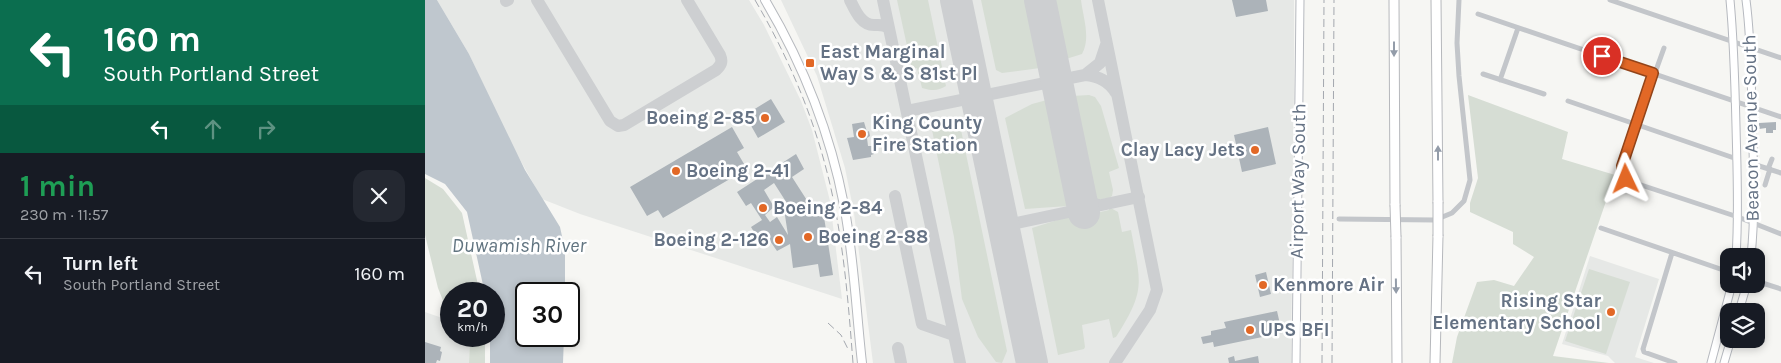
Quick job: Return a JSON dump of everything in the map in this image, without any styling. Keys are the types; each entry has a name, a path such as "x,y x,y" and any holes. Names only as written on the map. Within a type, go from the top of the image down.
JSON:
{"highway":[{"path":"1394,0 1397,363"},
{"path":"1435,363 1438,236 1436,0"}],"main road":[{"path":"765,0 795,55 809,87 822,118 834,160 844,205 852,258 861,363"},
{"name":"Airport Way South","path":"1296,363 1300,0"},
{"name":"Beacon Avenue South","path":"1730,0 1737,159 1736,248"},
{"name":"Beacon Avenue South","path":"1746,0 1752,107 1754,223 1752,248"},
{"path":"1711,363 1730,293"},
{"path":"1725,363 1729,348"}],"street":[{"path":"1339,219 1435,220 1456,210 1463,202 1470,180 1459,76 1457,43 1459,0"},
{"path":"1610,0 1781,58"},
{"path":"1478,14 1781,117"},
{"path":"1500,80 1518,28"},
{"path":"1664,48 1635,125 1621,169 1623,177 1629,181 1738,217 1781,234"},
{"path":"1483,74 1544,94"},
{"path":"1568,101 1737,159"},
{"path":"1765,185 1772,159"},
{"path":"1753,164 1781,173"},
{"path":"1601,228 1720,269"},
{"path":"1672,253 1643,346 1644,352 1675,363"},
{"path":"1765,284 1781,289"}],"shaded area":[{"path":"437,0 749,0 764,25 801,101 812,130 830,201 842,299 580,214 542,199 509,140 469,54"},
{"path":"781,0 1294,0 1291,363 873,363 854,213 845,168 817,76"},
{"path":"897,0 928,0 946,86 943,88 929,90 922,88 917,68 912,69"},
{"path":"981,0 1026,0 1040,68 1002,73 996,70"},
{"path":"1053,0 1081,0 1086,34 1085,48 1082,54 1066,59"},
{"path":"1089,95 1095,97 1101,106 1119,168 1109,172 1113,190 1112,196 1095,200 1092,195 1072,96"},
{"path":"1468,95 1568,132 1562,159 1615,175 1553,356 1609,363 1452,363 1457,337 1477,282 1494,280 1514,286 1534,257 1513,244 1513,232 1470,212 1470,203 1478,178"},
{"path":"1047,100 1068,206 1025,209 1005,118 1032,104"},
{"path":"944,121 960,125 1007,351 1002,363 996,362 978,337 962,299 954,237 932,130 935,125"},
{"path":"425,178 443,189 462,213 477,282 440,282 440,293 425,235"},
{"path":"1109,207 1118,212 1122,232 1131,230 1139,275 1137,297 1116,337 1113,338 1109,319 1082,325 1084,349 1058,355 1032,228 1070,216 1071,219 1109,210"},
{"name":"Rising Star Elementary School","path":"1590,256 1659,279 1635,357 1654,363 1615,363 1608,356 1562,344"},
{"path":"1589,269 1630,282 1606,354 1565,341"},
{"path":"425,312 440,317 440,347 470,347 469,363 425,363"},
{"path":"470,347 485,347 485,363 469,363"}],"water":[{"name":"Duwamish River","path":"425,0 437,0 469,54 525,170 560,227 565,250 565,282 515,282 515,347 564,347 563,363 490,363 490,347 505,347 505,282 482,282 467,212 445,184 425,174"}],"building":[{"path":"1232,0 1266,0 1268,11 1236,17"},
{"name":"Boeing 2-85","path":"771,99 785,122 758,138 745,115"},
{"path":"864,122 870,136 867,138 868,146 872,146 874,154 871,157 853,160 847,138 854,137 852,124"},
{"path":"1776,122 1776,130 1773,130 1773,133 1766,133 1766,128 1759,129 1759,123"},
{"path":"732,127 744,148 737,152 747,169 663,218 658,210 647,216 630,187"},
{"name":"Clay Lacy Jets","path":"1268,127 1276,164 1242,172 1234,135"},
{"path":"796,154 804,169 792,177 810,205 822,204 833,275 820,277 818,264 793,268 790,244 777,251 768,238 760,242 751,227 762,220 751,203 746,206 737,192","holes":["774,183 790,208 784,209 788,235 777,217 770,222 765,215 774,207 764,190"]},
{"name":"Kenmore Air","path":"1266,272 1271,294 1260,297 1255,275"},
{"name":"UPS BFI","path":"1277,311 1282,333 1214,347 1213,342 1203,344 1201,337 1211,335 1211,331 1226,328 1224,322"},
{"path":"425,342 441,347 440,361 425,363"},
{"path":"1234,356 1235,361 1258,356 1259,363 1229,363 1228,358"}],"taxiway":[{"path":"537,0 610,121 618,126 624,125 716,70 720,65 720,55 687,0"},
{"path":"850,0 862,20 869,24 883,25 889,28"},
{"path":"883,0 960,363"},
{"path":"1098,0 1157,290 1150,310 1115,363"},
{"path":"907,111 1085,75 1100,63 1106,45"},
{"path":"1085,75 1103,80 1116,93"},
{"path":"1080,191 1085,201 1098,205"},
{"path":"895,196 922,324 954,335"},
{"path":"1003,226 1139,197"},
{"path":"898,348 901,363"}],"runway":[{"path":"956,0 1032,363"},
{"path":"1040,0 1084,213"}],"railway":[{"path":"755,0 793,75 814,127 822,153 835,208 841,246 853,363"},
{"path":"1322,363 1324,0"},
{"path":"1332,363 1334,0"},
{"path":"828,323 841,335 849,351"}],"place":[{"name":"East Marginal Way S & S 81st Pl","path":"810,63"},
{"name":"Boeing 2-85","path":"765,118"},
{"name":"King County Fire Station","path":"862,134"},
{"name":"Clay Lacy Jets","path":"1255,150"},
{"name":"Boeing 2-41","path":"676,171"},
{"name":"Boeing 2-84","path":"763,208"},
{"name":"Boeing 2-88","path":"808,237"},
{"name":"Boeing 2-126","path":"779,240"},
{"name":"Kenmore Air","path":"1263,285"},
{"name":"Rising Star Elementary School","path":"1611,312"},
{"name":"UPS BFI","path":"1250,330"}],"route":[{"path":"1602,56 1653,73 1621,169 1623,177 1626,179"}]}
